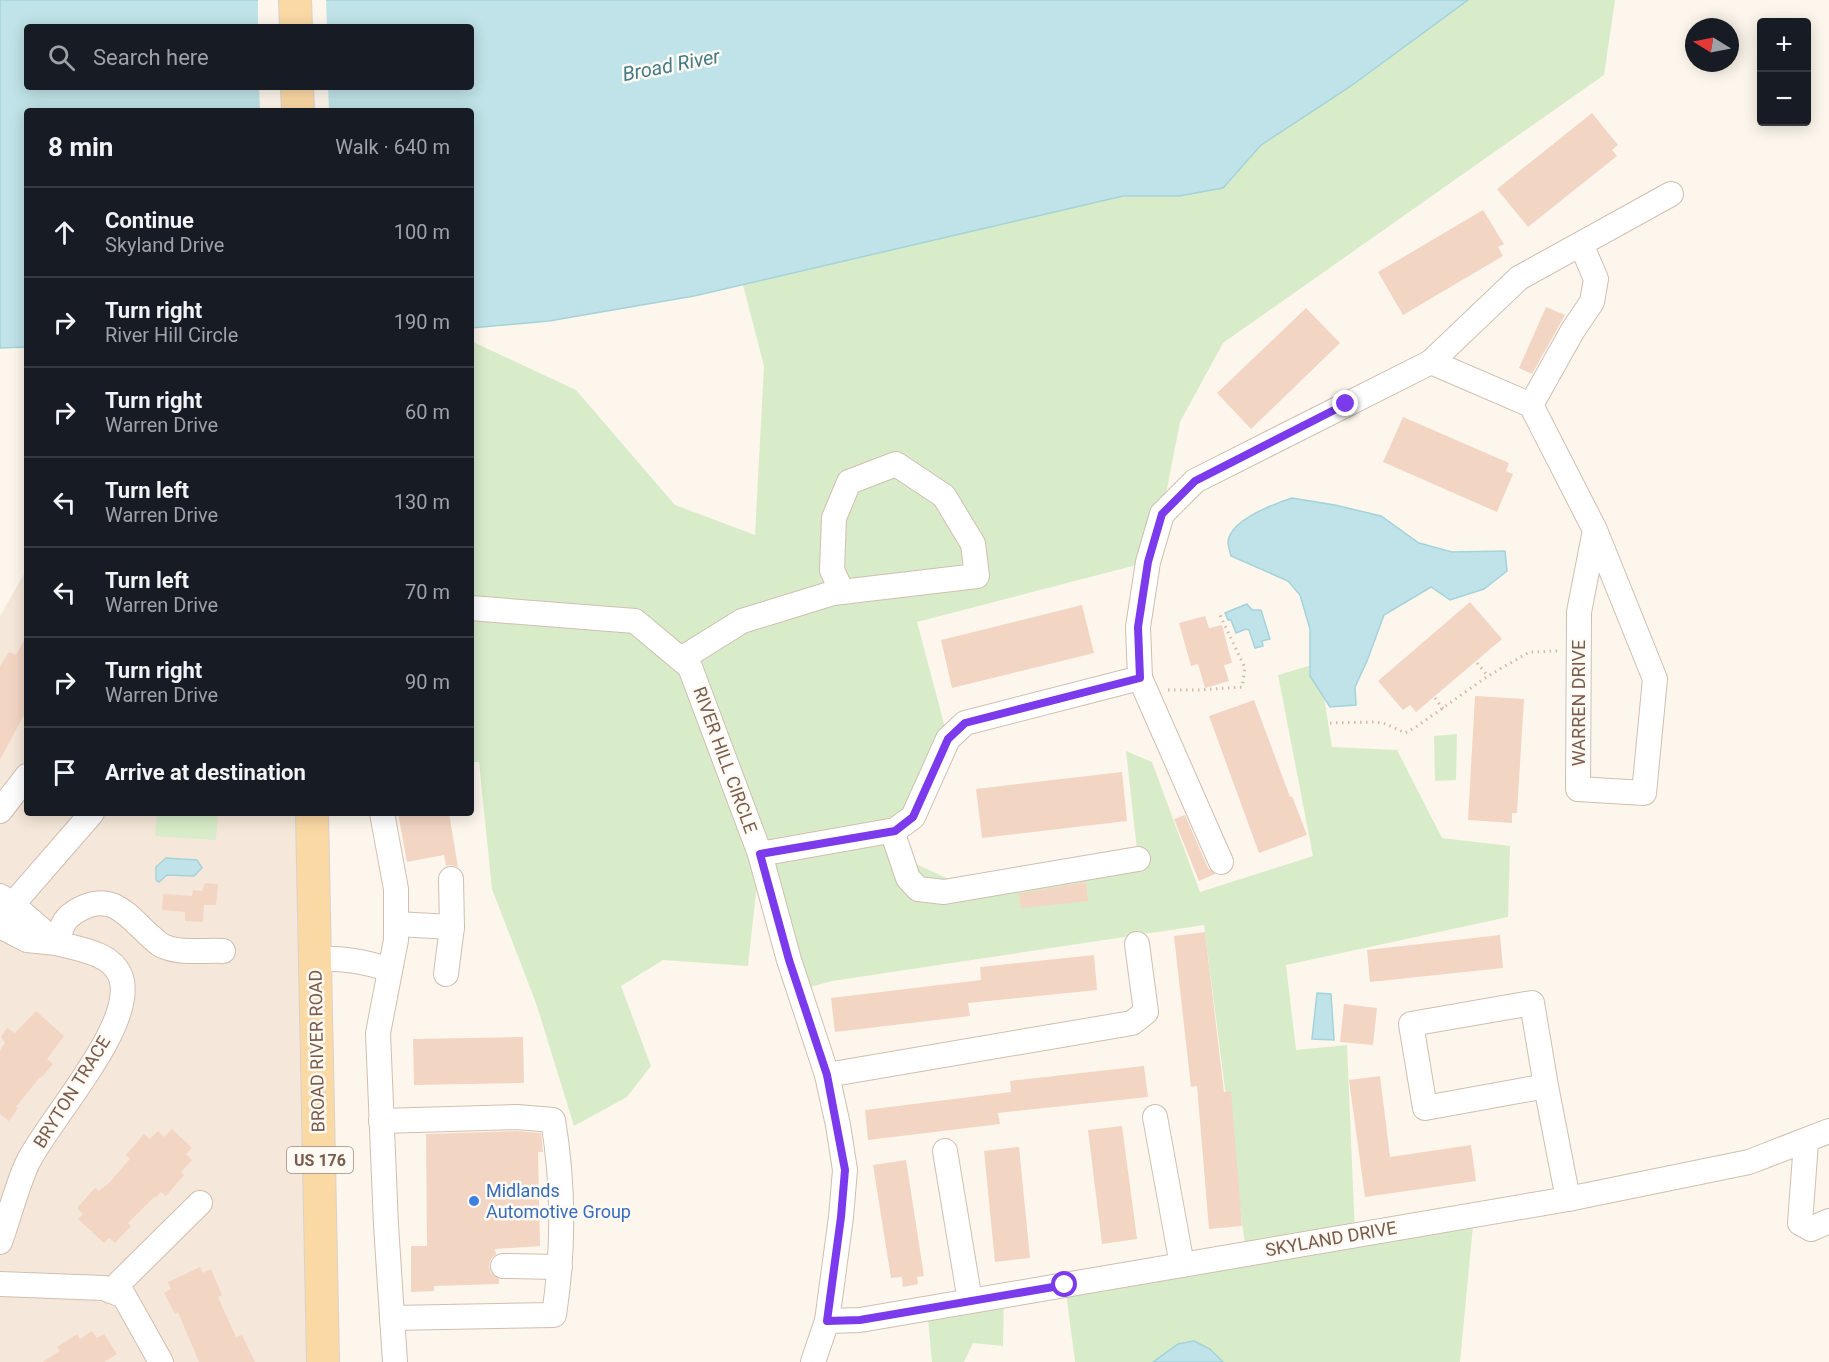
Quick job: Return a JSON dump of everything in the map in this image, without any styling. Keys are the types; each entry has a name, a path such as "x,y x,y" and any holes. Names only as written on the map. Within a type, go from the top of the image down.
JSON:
{"main road":[{"path":"295,0 296,24"},
{"path":"297,90 298,108"},
{"name":"BROAD RIVER ROAD","path":"312,816 323,1362"}],"street":[{"path":"1221,862 1143,684 1138,627 1148,562 1162,514 1195,481 1431,362 1519,279 1671,195"},
{"path":"1431,362 1532,405 1573,330 1592,302 1596,279 1581,244"},
{"name":"WARREN DRIVE","path":"1532,405 1595,530 1655,679 1644,793 1578,789 1579,612 1595,530"},
{"path":"681,659 742,621 833,593 842,592 977,576 974,544 944,496 896,464 849,482 834,518 832,570 842,592"},
{"name":"RIVER HILL CIRCLE","path":"474,608 635,621 690,667 760,854 789,960 827,1075 845,1170 827,1321 813,1362"},
{"path":"760,854 892,831 913,817 948,739 965,723 1143,684"},
{"path":"0,811 24,780"},
{"path":"4,906 89,816"},
{"path":"383,816 396,889 396,940 378,1033 395,1362"},
{"path":"892,831 908,878 918,889 944,892 1138,859"},
{"path":"446,974 452,927 451,879"},
{"path":"57,943 62,922 77,910 94,902 103,902 119,908 162,946 175,949 223,951"},
{"name":"BRYTON TRACE","path":"4,906 57,943"},
{"path":"396,924 452,927"},
{"name":"BRYTON TRACE","path":"0,926 27,940 57,943 105,958 120,975 123,1000 99,1055 27,1164 0,1242"},
{"path":"827,1075 1132,1023 1146,1012 1137,944"},
{"path":"315,959 341,958 361,961 390,970"},
{"path":"1545,1086 1425,1108 1411,1024 1532,1003 1545,1086 1568,1198"},
{"path":"381,1121 517,1117 553,1120 559,1155 563,1218 554,1315 392,1318"},
{"path":"1155,1117 1182,1265"},
{"name":"SKYLAND DRIVE","path":"827,1321 860,1320 1568,1198 1749,1162 1806,1142 1829,1131"},
{"path":"1806,1142 1800,1223 1811,1229 1829,1221"},
{"path":"945,1151 970,1301"},
{"path":"111,1291 200,1203"},
{"path":"503,1266 560,1267"},
{"path":"0,1284 104,1288 124,1296 161,1362"}],"path":[{"path":"1143,684 1198,690 1242,687 1245,668 1219,613"},
{"path":"1330,723 1376,722 1405,733 1488,676 1530,652 1579,649"},
{"path":"1477,663 1488,676"},
{"path":"1435,698 1443,708"}],"shaded area":[{"path":"24,574 24,816 312,816 323,1362 0,1362 0,616"}],"green space":[{"path":"1468,0 1615,0 1604,75 1223,343 1180,422 1162,514 1148,562 917,622 948,739 895,831 900,857 969,888 1138,859 1126,751 1152,762 1200,892 1313,856 1278,675 1315,664 1323,691 1332,747 1397,750 1442,838 1510,846 1508,917 1286,965 1296,1050 1347,1045 1355,1235 1474,1215 1460,1362 1223,1362 1210,1349 1178,1344 1153,1362 1075,1362 1065,1285 1246,1253 1204,925 832,981 799,990 760,856 748,966 663,960 621,986 651,1066 627,1097 574,1126 536,1003 492,889 479,762 474,762 474,342 576,390 675,505 755,535 764,366 743,285 1123,196 1179,196 1223,188 1261,145 1351,86"},
{"path":"1457,734 1456,780 1435,781 1434,736"},
{"path":"157,816 218,816 216,840 155,836"},
{"path":"1004,1295 1003,1346 973,1343 964,1362 932,1362 927,1308"}],"water":[{"name":"Broad River","path":"0,0 1468,0 1351,86 1261,145 1223,188 1179,196 1123,196 694,296 549,321 474,328 474,108 24,108 24,347 0,348"},
{"path":"1292,498 1381,516 1419,543 1452,552 1505,551 1507,571 1484,589 1450,600 1431,587 1384,615 1355,687 1356,705 1330,707 1310,676 1310,629 1300,595 1288,581 1231,556 1228,545 1231,534 1244,520"},
{"path":"1247,604 1252,610 1261,610 1270,639 1262,641 1263,646 1255,648 1249,630 1236,633 1231,620 1228,620 1225,613"},
{"path":"166,858 197,860 202,868 194,876 167,875 159,882 156,880 156,867"},
{"path":"1317,993 1331,994 1334,1040 1312,1039"},
{"path":"1194,1341 1210,1349 1223,1362 1153,1362 1178,1344"}],"pier":[{"path":"258,0 326,0 327,24 258,24"},
{"path":"259,90 328,90 329,108 260,108"}],"building":[{"path":"1592,113 1618,145 1612,150 1617,156 1528,227 1497,189"},
{"path":"1483,210 1504,244 1498,247 1503,256 1403,315 1378,272"},
{"path":"1546,307 1565,315 1532,374 1519,368"},
{"path":"1306,308 1340,343 1251,429 1217,393"},
{"path":"1403,417 1509,463 1506,471 1513,474 1497,512 1383,462"},
{"path":"1470,602 1502,639 1416,712 1410,705 1403,710 1378,681"},
{"path":"1082,605 1094,653 952,688 941,640"},
{"path":"1205,616 1209,628 1222,625 1232,663 1224,665 1229,681 1205,688 1198,664 1191,666 1179,623"},
{"path":"24,640 24,715 0,760 0,666 9,652 16,655"},
{"path":"1475,696 1524,699 1517,813 1512,813 1512,823 1468,820"},
{"path":"1254,700 1290,797 1292,796 1307,835 1259,853 1209,716"},
{"path":"1122,772 1127,821 982,838 976,789"},
{"path":"1185,815 1208,868 1215,874 1199,881 1174,819"},
{"path":"399,816 450,816 458,867 446,866 444,855 407,862"},
{"path":"1086,882 1088,901 1021,908 1019,894"},
{"path":"205,883 218,884 216,905 204,905 203,922 185,921 185,912 162,910 163,894 192,896 193,890 202,891"},
{"path":"1205,932 1224,1092 1231,1091 1242,1226 1209,1229 1197,1086 1191,1087 1174,936"},
{"path":"1500,935 1503,968 1370,982 1367,950"},
{"path":"1094,955 1097,990 968,1003 970,1016 835,1032 831,998 981,980 980,967"},
{"path":"1344,1004 1377,1008 1373,1045 1340,1042"},
{"path":"36,1011 64,1036 47,1059 53,1064 16,1107 18,1108 9,1121 0,1114 0,1051 5,1043 1,1037 7,1028 15,1033"},
{"path":"523,1037 524,1083 414,1085 413,1039"},
{"path":"1144,1066 1148,1097 998,1113 1000,1124 868,1140 865,1110 1011,1092 1010,1081"},
{"path":"1380,1076 1390,1157 1471,1145 1476,1181 1365,1197 1349,1080"},
{"path":"1122,1126 1137,1239 1102,1244 1088,1130"},
{"path":"172,1129 192,1148 186,1154 192,1160 181,1172 184,1175 166,1196 161,1192 154,1197 128,1223 131,1226 115,1243 109,1238 104,1243 78,1219 83,1214 77,1208 95,1188 99,1191 109,1183 130,1159 126,1155 144,1134 150,1139 158,1131 164,1137"},
{"path":"517,1131 541,1133 543,1152 538,1152 540,1246 495,1249 496,1254 489,1266 491,1273 499,1279 499,1284 434,1286 434,1291 411,1292 411,1246 427,1246 426,1134"},
{"path":"1019,1147 1030,1258 995,1262 984,1151"},
{"path":"906,1160 924,1276 917,1277 918,1284 903,1287 902,1277 891,1278 873,1165"},
{"path":"200,1267 203,1273 211,1269 222,1295 218,1297 236,1337 242,1335 255,1362 199,1362 178,1312 175,1314 164,1293 171,1289 168,1282"},
{"path":"92,1331 97,1338 104,1334 117,1354 104,1362 42,1362 60,1351 57,1347 77,1334 80,1339"}],"place":[{"name":"Midlands Automotive Group","path":"474,1201"}],"route":[{"path":"1065,1285 860,1320 827,1321 845,1170 827,1075 789,960 760,854 895,831 913,817 948,739 965,723 1140,678 1138,627 1148,562 1162,514 1195,481 1346,404"}]}
